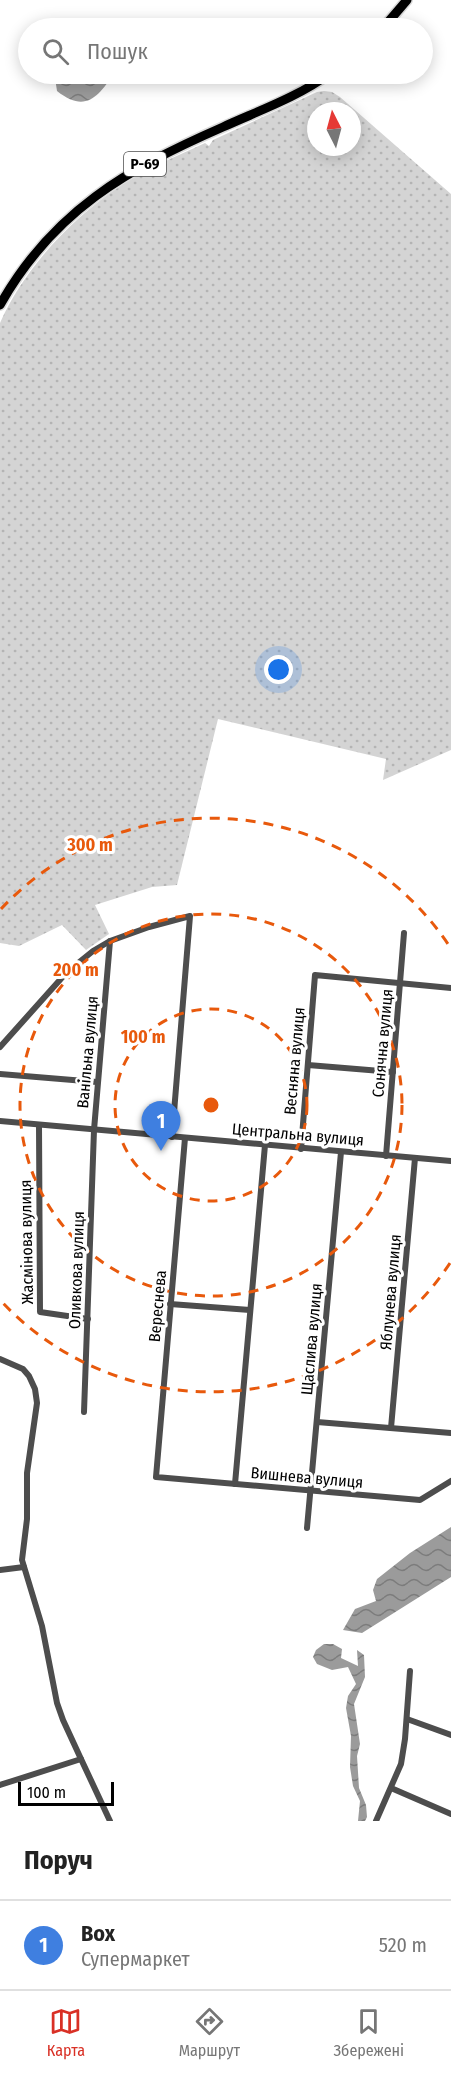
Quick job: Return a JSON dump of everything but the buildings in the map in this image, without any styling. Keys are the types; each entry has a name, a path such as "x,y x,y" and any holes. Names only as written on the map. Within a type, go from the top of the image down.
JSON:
{"main road":[{"path":"391,18 407,0"},
{"name":"Р-69","path":"0,305 44,242 85,203 140,166 271,106 311,84"}],"street":[{"path":"0,1047 81,959 110,941 190,916 172,1137"},
{"name":"Сонячна вулиця","path":"386,1156 404,933"},
{"name":"Ванільна вулиця","path":"94,1130 110,941"},
{"name":"Весняна вулиця","path":"301,1149 315,975 400,983"},
{"path":"400,983 451,988"},
{"path":"308,1065 393,1072"},
{"path":"0,1074 98,1082"},
{"name":"Центральна вулиця","path":"0,1121 451,1161"},
{"name":"Жасмінова вулиця","path":"39,1125 40,1311 88,1319"},
{"name":"Оливкова вулиця","path":"84,1412 94,1130"},
{"name":"Вереснева","path":"156,1477 185,1138"},
{"path":"236,1484 264,1145"},
{"name":"Щаслива вулиця","path":"307,1528 341,1152"},
{"name":"Яблунева вулиця","path":"392,1428 415,1158"},
{"path":"170,1304 250,1310"},
{"path":"0,1359 23,1370 35,1389 37,1403 27,1473 27,1520 22,1552 24,1567 42,1626 57,1703 110,1821"},
{"path":"317,1422 451,1433"},
{"name":"Вишнева вулиця","path":"156,1477 420,1500 451,1481"},
{"path":"0,1569 24,1567"},
{"path":"376,1821 401,1764 410,1671"},
{"path":"407,1719 451,1735"},
{"path":"0,1785 81,1759"},
{"path":"392,1788 451,1814"}],"shaded area":[{"path":"317,92 332,92 346,102 307,102 307,156 361,156 361,115 451,194 451,750 383,780 386,759 218,719 177,885 152,887 95,905 109,934 86,950 62,925 19,946 0,943 0,323 22,283 36,264 68,228 86,212 133,178 205,143 209,146 213,140"}],"water":[{"path":"56,84 106,84 97,95 84,102 67,98 57,91"},
{"path":"451,1527 451,1577 362,1633 343,1630 355,1609 376,1601 373,1590 377,1579 410,1553"},
{"path":"324,1644 333,1644 342,1649 341,1658 358,1666 357,1650 364,1655 365,1677 354,1704 360,1744 357,1756 359,1788 366,1805 365,1821 358,1821 360,1801 353,1786 350,1767 351,1736 346,1708 348,1696 356,1684 348,1667 332,1670 317,1664 313,1657 316,1650"}],"place":[{"name":"Box","path":"161,1151"}]}
